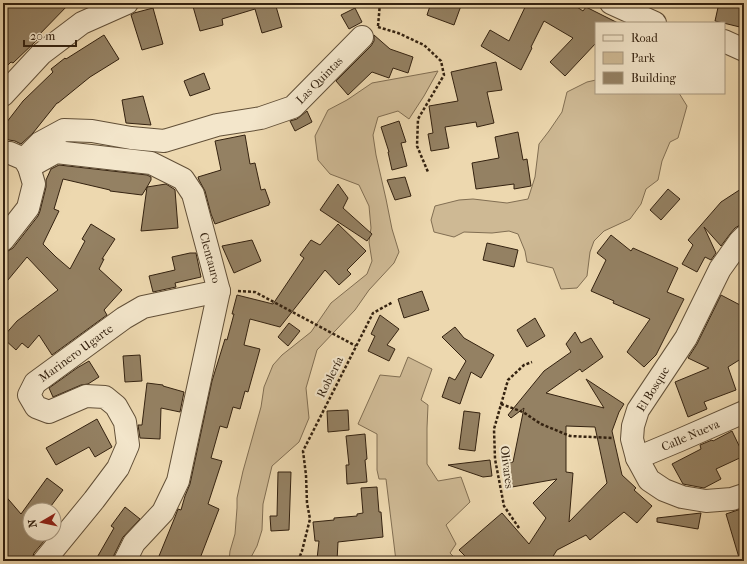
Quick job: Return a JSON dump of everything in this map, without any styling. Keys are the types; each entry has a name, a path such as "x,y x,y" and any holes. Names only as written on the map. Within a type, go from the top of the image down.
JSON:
{"street":[{"path":"3,95 41,54 82,23 127,3"},
{"path":"613,3 654,22"},
{"name":"Las Quintas","path":"26,163 40,143 64,130 92,131 131,138 164,141 217,125 261,118 293,107 370,31"},
{"path":"725,41 744,50"},
{"path":"725,55 744,64"},
{"name":"Clentauro","path":"26,163 56,152 151,162 183,179 193,194 219,291 178,481 163,512 134,543 125,561"},
{"path":"3,153 10,153 26,163 34,184 28,208 3,240"},
{"name":"El Bosque","path":"634,449 633,426 638,410 686,338 720,269 740,241 744,238"},
{"name":"Marinero Ugarte","path":"44,561 118,468 128,445 125,422 116,406 105,397 86,396 49,412 36,407 29,395 35,383 124,318 143,307 219,291"},
{"name":"Calle Nueva","path":"634,449 680,440 744,412"},
{"path":"634,449 649,480 664,490 682,497 706,502 732,499 744,495"}],"path":[{"path":"380,3 370,31 398,33 424,45 441,62 444,75 418,119 418,146 428,172"},
{"name":"Roblería","path":"219,291 255,292 356,346 303,451 307,503 310,519 298,561"},
{"path":"356,346 372,313 392,302"},
{"name":"Olivares","path":"519,528 504,506 495,459 494,429 508,380 524,365 532,362"},
{"path":"501,404 522,412 541,424 570,436 634,449"}],"green space":[{"path":"438,71 409,119 398,111 378,117 373,135 376,155 392,229 399,252 394,263 369,290 355,310 317,350 306,388 309,418 299,442 272,466 263,504 262,530 257,546 249,561 229,561 235,534 237,498 243,471 261,407 264,387 273,365 282,355 311,332 331,303 367,274 372,261 369,242 371,228 369,206 359,185 330,174 318,160 315,136 328,110 347,100 372,83"},
{"path":"595,80 595,94 680,94 687,106 678,138 670,142 662,161 658,180 646,189 641,204 630,219 604,231 594,241 590,252 587,276 577,288 561,289 553,268 527,262 525,251 518,234 509,231 492,233 464,232 454,237 434,232 431,220 435,206 459,200 473,199 507,203 528,199 535,177 539,144 562,112 567,92 587,82"},
{"path":"408,357 432,369 421,400 428,405 427,464 438,481 461,477 470,502 446,525 456,544 450,553 458,561 396,561 386,479 379,479 377,470 377,434 358,424 380,375 400,377"}],"building":[{"path":"3,3 70,3 35,39 37,40 13,63 11,62 3,70"},
{"path":"192,3 275,3 282,27 262,33 255,9 222,19 223,25 200,31"},
{"path":"431,3 462,3 454,25 427,15"},
{"path":"527,3 571,3 583,11 586,7 616,22 595,22 595,44 565,76 550,62 573,38 544,21 521,70 481,46 490,30 509,41"},
{"path":"719,3 744,3 744,28 725,23 725,22 715,21"},
{"path":"153,8 163,44 142,50 131,15"},
{"path":"355,8 362,22 349,29 341,15"},
{"path":"104,35 119,59 90,77 57,103 33,133 21,144 9,140 3,136 3,127 23,101 53,72 51,69 65,58 66,59"},
{"path":"374,35 390,49 413,57 408,73 393,68 389,78 372,72 348,95 336,81 371,46 374,41"},
{"path":"496,62 502,90 487,92 494,123 477,127 476,122 445,127 449,148 431,151 428,134 433,133 429,106 458,101 451,72"},
{"path":"204,73 210,89 190,96 184,81"},
{"path":"143,96 151,125 126,123 122,100"},
{"path":"307,111 312,122 295,131 290,121 297,119"},
{"path":"399,121 406,142 401,143 407,166 392,170 389,152 381,127"},
{"path":"518,132 523,160 527,159 531,186 514,189 514,184 476,189 472,163 499,158 495,137"},
{"path":"245,135 250,164 255,163 261,190 265,189 270,203 269,205 215,224 205,191 198,177 221,170 215,141"},
{"path":"59,165 147,175 151,177 151,180 142,195 110,191 63,179 54,209 59,211 43,244 70,269 85,241 82,239 91,224 115,239 102,259 104,259 99,269 122,290 104,310 107,315 52,355 39,335 28,348 22,343 16,350 3,338 17,321 58,290 27,257 3,286 3,252 13,248 38,216 46,187 46,180 51,169"},
{"path":"405,177 411,196 395,200 387,180"},
{"path":"166,184 175,190 178,228 141,231 147,187"},
{"path":"338,184 348,198 343,208 372,234 367,241 320,210"},
{"path":"744,187 744,225 740,225 735,228 721,246 704,227 716,253 711,260 705,257 697,272 682,264 693,245 688,240 721,202"},
{"path":"668,189 680,199 661,220 650,210"},
{"path":"338,224 366,251 347,270 351,274 339,285 325,270 280,327 250,319 244,345 260,349 248,392 245,391 240,409 233,407 227,428 220,426 211,458 222,461 208,504 219,509 199,561 157,561 178,509 181,510 190,484 212,381 225,339 227,340 237,295 273,304 304,258 300,255 311,240 320,245"},
{"path":"611,235 631,251 633,248 678,268 667,292 684,299 656,355 644,367 627,352 650,319 613,303 614,301 591,291 606,260 597,253"},
{"path":"252,240 261,261 234,273 222,246"},
{"path":"487,243 518,250 514,267 483,260"},
{"path":"196,253 201,277 175,283 176,287 153,292 149,276 175,270 172,257"},
{"path":"422,291 429,310 404,318 398,299"},
{"path":"721,295 740,305 744,314 744,357 728,367 736,390 704,402 707,409 688,417 675,382 709,368 688,358 697,344"},
{"path":"380,315 399,329 387,345 395,349 389,361 368,351 375,336 371,334"},
{"path":"535,318 545,336 527,347 517,330"},
{"path":"289,323 300,331 288,346 278,337"},
{"path":"455,327 464,338 494,355 481,378 471,372 460,404 442,397 449,377 455,380 466,361 442,337"},
{"path":"575,332 581,343 591,338 603,357 582,372 580,369 546,393 604,408 586,379 624,404 619,412 612,431 622,475 636,488 634,490 652,506 637,523 624,512 590,540 586,535 557,550 550,561 470,561 459,550 502,513 529,544 546,518 533,503 557,479 512,487 508,463 513,462 524,408 511,418 508,415 544,371 571,352 566,344","holes":["566,426 595,427 607,483 569,522 573,473 566,472"]},
{"path":"140,355 142,381 125,382 123,356"},
{"path":"89,361 99,377 88,384 81,385 53,397 49,388"},
{"path":"147,383 163,385 184,392 180,412 161,408 160,439 140,438 138,425 142,425"},
{"path":"348,410 349,430 328,432 327,411"},
{"path":"464,411 480,413 475,451 459,449"},
{"path":"97,419 112,447 95,457 89,447 56,465 46,448"},
{"path":"732,431 744,456 716,469 721,479 704,488 683,484 672,464 701,449 700,445 712,440 713,441"},
{"path":"365,434 367,482 347,484 346,465 349,465 346,436"},
{"path":"490,460 492,476 483,477 448,465"},
{"path":"278,472 291,472 289,530 271,531 270,516 277,516"},
{"path":"47,478 63,490 54,502 30,502"},
{"path":"377,487 383,537 338,542 337,561 317,559 319,541 315,541 313,522 357,516 357,514 363,513 361,488"},
{"path":"3,493 21,514 22,513 22,542 43,542 34,553 32,561 3,561"},
{"path":"125,507 140,519 123,537 114,555 113,561 95,561 114,528 111,526"},
{"path":"744,508 744,561 740,561 726,514"},
{"path":"701,513 698,529 657,522 657,518"}]}
